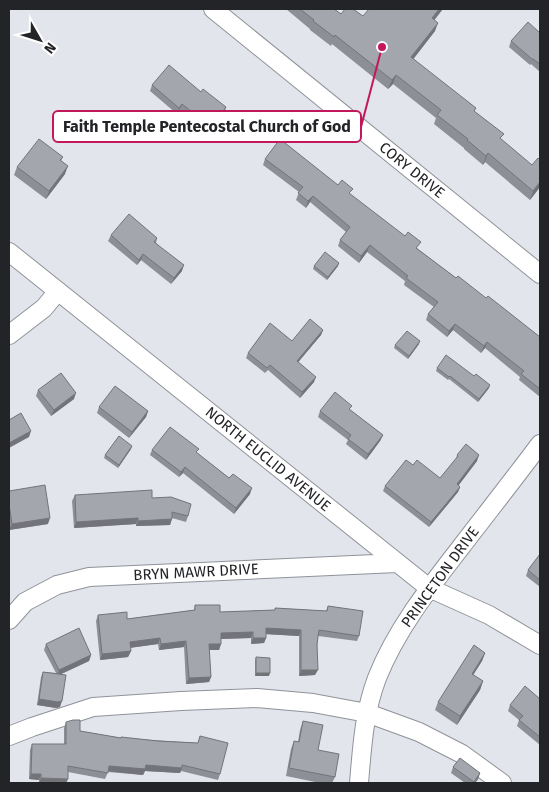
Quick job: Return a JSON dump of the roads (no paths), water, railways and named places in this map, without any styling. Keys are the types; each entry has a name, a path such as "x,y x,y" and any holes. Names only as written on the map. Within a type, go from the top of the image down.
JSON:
{"street":[{"name":"CORY DRIVE","path":"213,9 540,274"},
{"name":"NORTH EUCLID AVENUE","path":"9,252 429,588 489,615 540,645"},
{"path":"9,335 44,308 58,291"},
{"name":"PRINCETON DRIVE","path":"360,783 367,712 386,658 416,605 540,444"},
{"name":"BRYN MAWR DRIVE","path":"9,620 25,602 58,585 89,577 397,563"},
{"path":"9,736 32,726 93,708 181,701 257,698 312,703 367,712 419,732 462,754 502,783"}],"place":[{"name":"Faith Temple Pentecostal Church of God","path":"382,47"}]}
